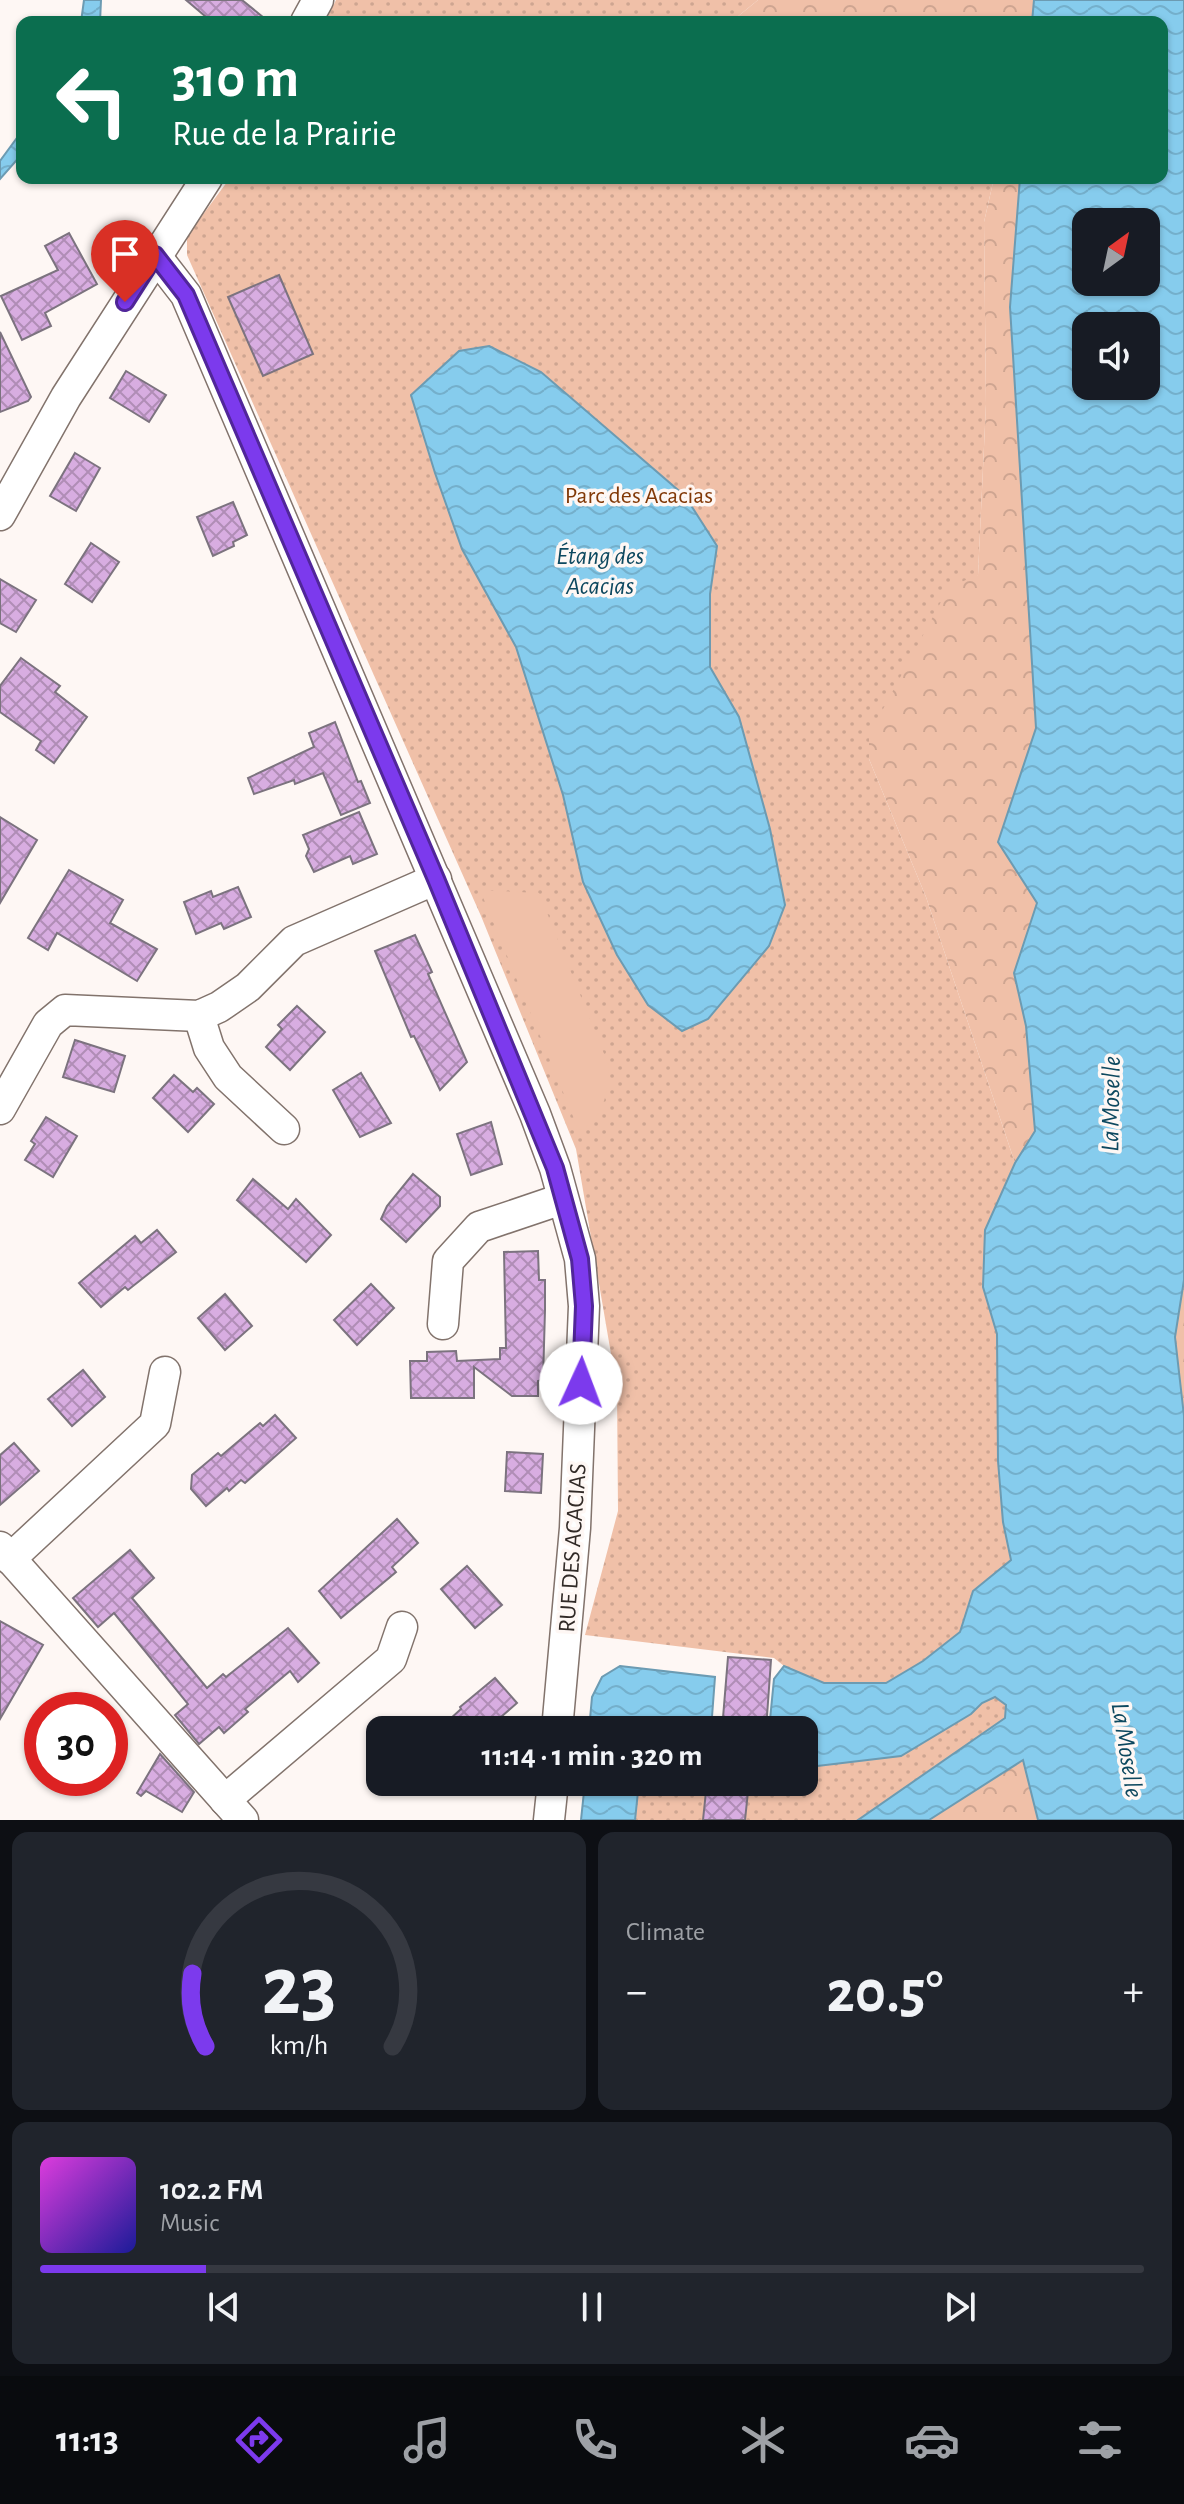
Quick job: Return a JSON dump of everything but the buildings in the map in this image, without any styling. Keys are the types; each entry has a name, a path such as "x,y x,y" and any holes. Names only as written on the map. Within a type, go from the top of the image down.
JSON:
{"street":[{"path":"0,515 66,397 203,184"},
{"name":"RUE DES ACACIAS","path":"155,255 186,295 436,879 555,1168 580,1259 584,1306 575,1528 558,1716"},
{"path":"0,1109 48,1024 65,1010 199,1016 219,1007 248,987 294,941 436,879"},
{"path":"199,1016 209,1048 228,1077 284,1129"},
{"path":"443,1324 448,1261 479,1227 562,1199"},
{"path":"165,1372 155,1424 5,1553 234,1810 391,1659 402,1627"},
{"path":"549,1820 552,1796"}],"green space":[{"path":"336,0 758,0 738,16 328,16"},
{"path":"758,0 1034,0 1033,16 738,16"},
{"name":"Parc des Acacias","path":"226,184 993,184 984,222 986,404 978,575 869,759 926,897 1015,1163 985,1230 983,1287 997,1334 998,1461 1003,1522 1011,1560 973,1591 960,1632 923,1661 886,1683 824,1683 784,1666 774,1658 585,1635 618,1511 617,1389 576,1149 481,916 187,255 187,236"},
{"path":"993,184 1020,184 1010,307 1036,728 998,841 1037,903 1014,973 1026,1026 1035,1131 1015,1163 926,897 869,759 869,735 949,587 978,575 986,404 984,222"},
{"path":"480,890 539,893 609,1066 603,1104 594,1119 579,1131"},
{"path":"1184,1280 1184,1416 1175,1337"},
{"path":"995,1697 1007,1704 1005,1718 858,1820 745,1820 748,1796 818,1796 818,1765 901,1756 971,1714 982,1703"},
{"path":"1024,1760 1038,1820 929,1820"},
{"path":"638,1796 706,1796 703,1820 635,1820"}],"water":[{"path":"84,0 101,0 100,16 82,16"},
{"name":"La Moselle","path":"1034,0 1184,0 1184,1280 1175,1337 1184,1416 1184,1820 1038,1820 1023,1760 929,1820 858,1820 1005,1718 1006,1705 995,1697 901,1756 818,1766 818,1716 770,1716 774,1679 784,1666 824,1683 886,1683 923,1661 960,1632 973,1591 1011,1560 1003,1522 998,1461 997,1334 983,1287 985,1230 1015,1163 1035,1131 1026,1026 1014,973 1037,903 998,842 1036,728 1010,307 1020,184 1168,184 1168,16 1033,16"},
{"path":"16,139 16,161 0,179 0,161"},
{"name":"Étang des Acacias","path":"489,346 541,372 685,496 717,546 710,594 710,667 739,717 770,829 785,905 769,946 708,1019 682,1031 648,1005 617,955 583,882 563,795 516,647 462,549 411,395 459,351"},
{"path":"620,1666 715,1677 712,1716 590,1716 592,1697 602,1677"},
{"path":"584,1796 638,1796 635,1820 581,1820"}],"route":[{"path":"125,302 155,255 186,295 436,879 555,1168 580,1259 584,1306 581,1383"}]}
